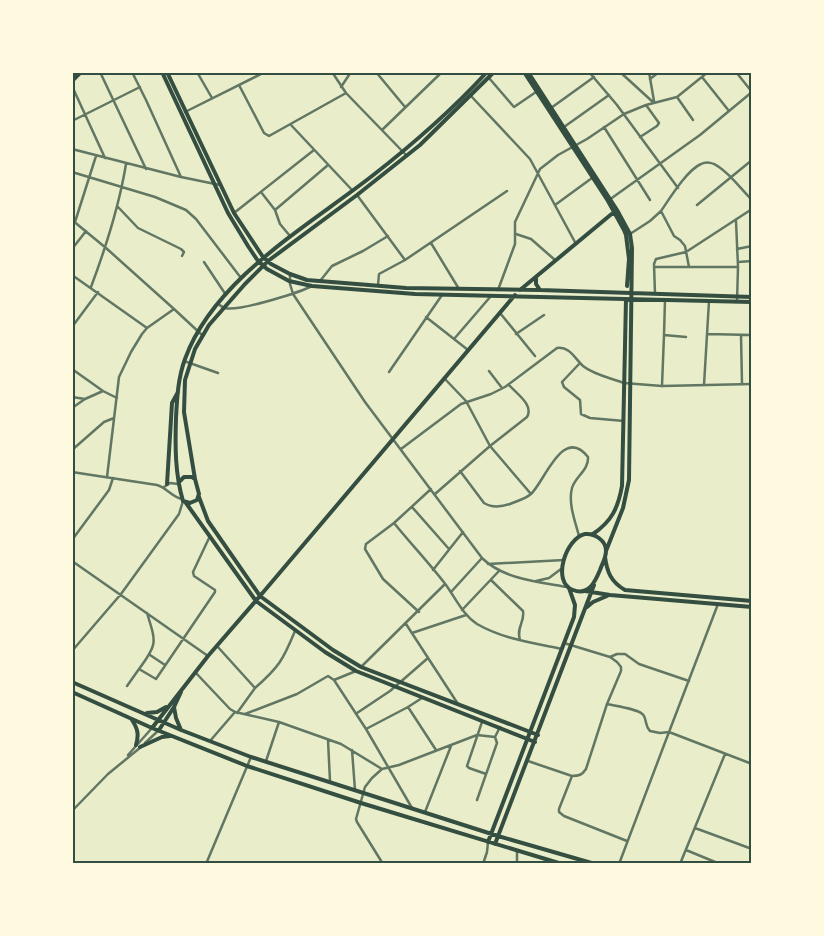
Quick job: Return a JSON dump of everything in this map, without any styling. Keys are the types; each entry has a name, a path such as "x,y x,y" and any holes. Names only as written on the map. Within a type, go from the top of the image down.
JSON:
{"main road":[{"path":"72,81 81,72"},
{"path":"162,72 234,224 258,261 271,272 290,281 312,286 443,294 708,301 752,297"},
{"path":"168,72 185,112 234,213 263,257 290,274 307,280 378,287 655,294 737,299 752,302"},
{"path":"487,72 426,131 402,151 258,261 218,304 198,331 184,361 178,392 176,459 179,483 184,501 256,601 336,659 356,671 535,742"},
{"path":"494,72 430,136 407,156 263,265 224,308 203,335 190,363 185,380 184,412 195,479 199,497 208,521 260,596 333,650 362,667 538,735"},
{"path":"495,844 621,515 628,489 633,253 628,235 609,200 524,72"},
{"path":"528,72 564,127 592,178 609,200 628,235 627,286"},
{"path":"152,728 194,672 519,290 614,212"},
{"path":"536,277 536,284 540,290"},
{"path":"488,842 562,649 575,610 568,587 563,580 561,569 564,560 572,541 579,536 593,534 612,517 620,496 627,294"},
{"path":"165,486 172,403 178,392"},
{"path":"179,483 181,479 188,476 195,479"},
{"path":"184,501 194,502 199,497"},
{"path":"593,534 602,541 606,551"},
{"path":"605,557 609,575 625,590 752,601"},
{"path":"585,591 594,584"},
{"path":"568,587 578,592 585,591 610,595 752,607"},
{"path":"585,608 593,602 610,595"},
{"path":"72,682 181,730 251,757 491,834 594,864"},
{"path":"159,730 174,707 182,690"},
{"path":"72,692 152,728 247,766 562,864"},
{"path":"143,713 157,712 170,704"},
{"path":"174,707 181,730"},
{"path":"131,718 138,731 138,746 162,737 172,736"}],"street":[{"path":"100,72 146,168"},
{"path":"132,72 181,177"},
{"path":"197,72 212,98"},
{"path":"185,112 265,72"},
{"path":"332,72 346,94 407,156"},
{"path":"341,87 351,72"},
{"path":"376,72 405,108"},
{"path":"382,130 442,72"},
{"path":"590,72 624,114 678,188"},
{"path":"620,72 654,102"},
{"path":"649,72 654,102"},
{"path":"650,79 658,72"},
{"path":"498,290 512,255 516,234 515,222 537,173 558,155 624,114 654,102 677,98 708,72"},
{"path":"609,200 700,135 752,92 736,72"},
{"path":"551,108 594,77"},
{"path":"702,77 729,111"},
{"path":"489,78 514,108 536,92"},
{"path":"239,85 265,135 272,136 346,94"},
{"path":"72,86 105,158"},
{"path":"72,121 140,87"},
{"path":"564,127 609,95"},
{"path":"471,96 526,154 576,244"},
{"path":"677,98 693,120"},
{"path":"640,137 659,123 646,105"},
{"path":"290,125 352,190"},
{"path":"604,127 650,200"},
{"path":"72,156 73,150 220,185"},
{"path":"234,213 314,150"},
{"path":"96,156 74,221 203,335"},
{"path":"697,205 730,176 752,160"},
{"path":"628,235 650,221 661,211 688,175 703,163 714,163 730,176 752,200"},
{"path":"91,288 106,248 118,207 126,164"},
{"path":"275,210 328,165"},
{"path":"72,172 169,202 186,210 196,219 241,278"},
{"path":"555,205 592,178"},
{"path":"378,287 379,274 405,260 507,191"},
{"path":"261,192 275,210 280,224 290,237"},
{"path":"357,195 405,260"},
{"path":"118,207 135,225 184,252 182,256"},
{"path":"655,294 654,267 656,259 686,252 752,209"},
{"path":"661,211 674,236 682,241 689,267"},
{"path":"736,221 737,299"},
{"path":"72,249 86,231"},
{"path":"516,234 532,239 555,260"},
{"path":"320,281 332,266 388,236"},
{"path":"431,243 460,290"},
{"path":"737,249 752,246"},
{"path":"204,262 226,295"},
{"path":"738,262 752,262"},
{"path":"654,267 738,267"},
{"path":"290,274 293,294 365,402 394,438 487,564 535,581 568,587"},
{"path":"72,275 147,328"},
{"path":"218,304 230,309 247,306 293,294 312,286"},
{"path":"72,327 98,292"},
{"path":"388,372 443,294"},
{"path":"454,339 492,295"},
{"path":"662,386 665,300"},
{"path":"704,385 708,301"},
{"path":"107,477 118,382 122,371 138,340 147,328 174,310"},
{"path":"500,313 535,356"},
{"path":"516,334 544,315"},
{"path":"426,317 468,350"},
{"path":"707,334 752,335"},
{"path":"741,335 742,384"},
{"path":"664,336 686,337"},
{"path":"401,449 442,417 466,402 491,394 509,385 558,348 567,350 594,372 624,383 662,386 752,384"},
{"path":"184,361 218,373"},
{"path":"580,362 562,382 564,387 580,400 579,413 585,417 624,421"},
{"path":"72,369 103,391 117,398"},
{"path":"489,371 502,388"},
{"path":"444,378 466,402 490,446 531,494"},
{"path":"435,494 490,446 523,421 530,412 529,406 509,385"},
{"path":"72,408 103,391"},
{"path":"72,397 85,400"},
{"path":"72,450 104,422 114,418"},
{"path":"460,471 480,498 489,506 506,505 531,494 561,452 571,448 584,454 588,460 587,465 572,486 571,492 579,536"},
{"path":"72,472 165,486 179,483"},
{"path":"72,540 109,490 114,478"},
{"path":"72,651 121,594 175,520 184,501 176,497 165,486"},
{"path":"419,612 383,579 365,549 366,544 394,523 431,489"},
{"path":"412,507 450,549"},
{"path":"394,523 445,584 466,615 484,628 520,640 562,649"},
{"path":"432,570 463,532"},
{"path":"139,670 156,679 215,592 215,590 194,576 193,572 210,536"},
{"path":"451,592 482,558"},
{"path":"487,564 564,560"},
{"path":"72,561 208,656"},
{"path":"535,581 549,578 561,569"},
{"path":"462,610 500,570"},
{"path":"491,580 524,611 518,630 520,640"},
{"path":"334,680 362,667 445,584"},
{"path":"619,864 718,604"},
{"path":"127,686 150,655 154,640 147,612"},
{"path":"412,633 466,615"},
{"path":"406,624 458,704"},
{"path":"210,741 255,688 280,664 286,655 296,630"},
{"path":"528,760 572,776 579,776 586,768 607,704 621,671 619,664 610,657 564,643"},
{"path":"217,646 255,688"},
{"path":"610,657 617,654 625,654 639,664 689,681"},
{"path":"150,655 165,666"},
{"path":"356,713 373,704 428,658"},
{"path":"194,672 226,705 236,712 279,722 328,740 352,750 382,770"},
{"path":"243,715 297,694 328,676 334,680 356,713 412,808"},
{"path":"366,729 423,697"},
{"path":"607,704 640,712 644,717 646,727 650,731 669,732 752,764"},
{"path":"408,707 436,750"},
{"path":"483,720 467,766 486,774"},
{"path":"266,762 279,722"},
{"path":"477,800 497,743 495,737 500,727"},
{"path":"72,811 138,746 152,728"},
{"path":"138,746 159,730"},
{"path":"383,864 357,822 363,793 372,778 382,770 477,735 495,737"},
{"path":"328,740 330,783"},
{"path":"425,812 451,746"},
{"path":"352,750 355,790"},
{"path":"680,864 725,754"},
{"path":"206,864 251,757"},
{"path":"572,776 559,812 564,816 628,841"},
{"path":"695,828 752,849"},
{"path":"483,864 488,842"},
{"path":"487,852 495,844"},
{"path":"517,850 517,864"},
{"path":"686,850 720,864"},
{"path":"486,857 487,864"}]}
